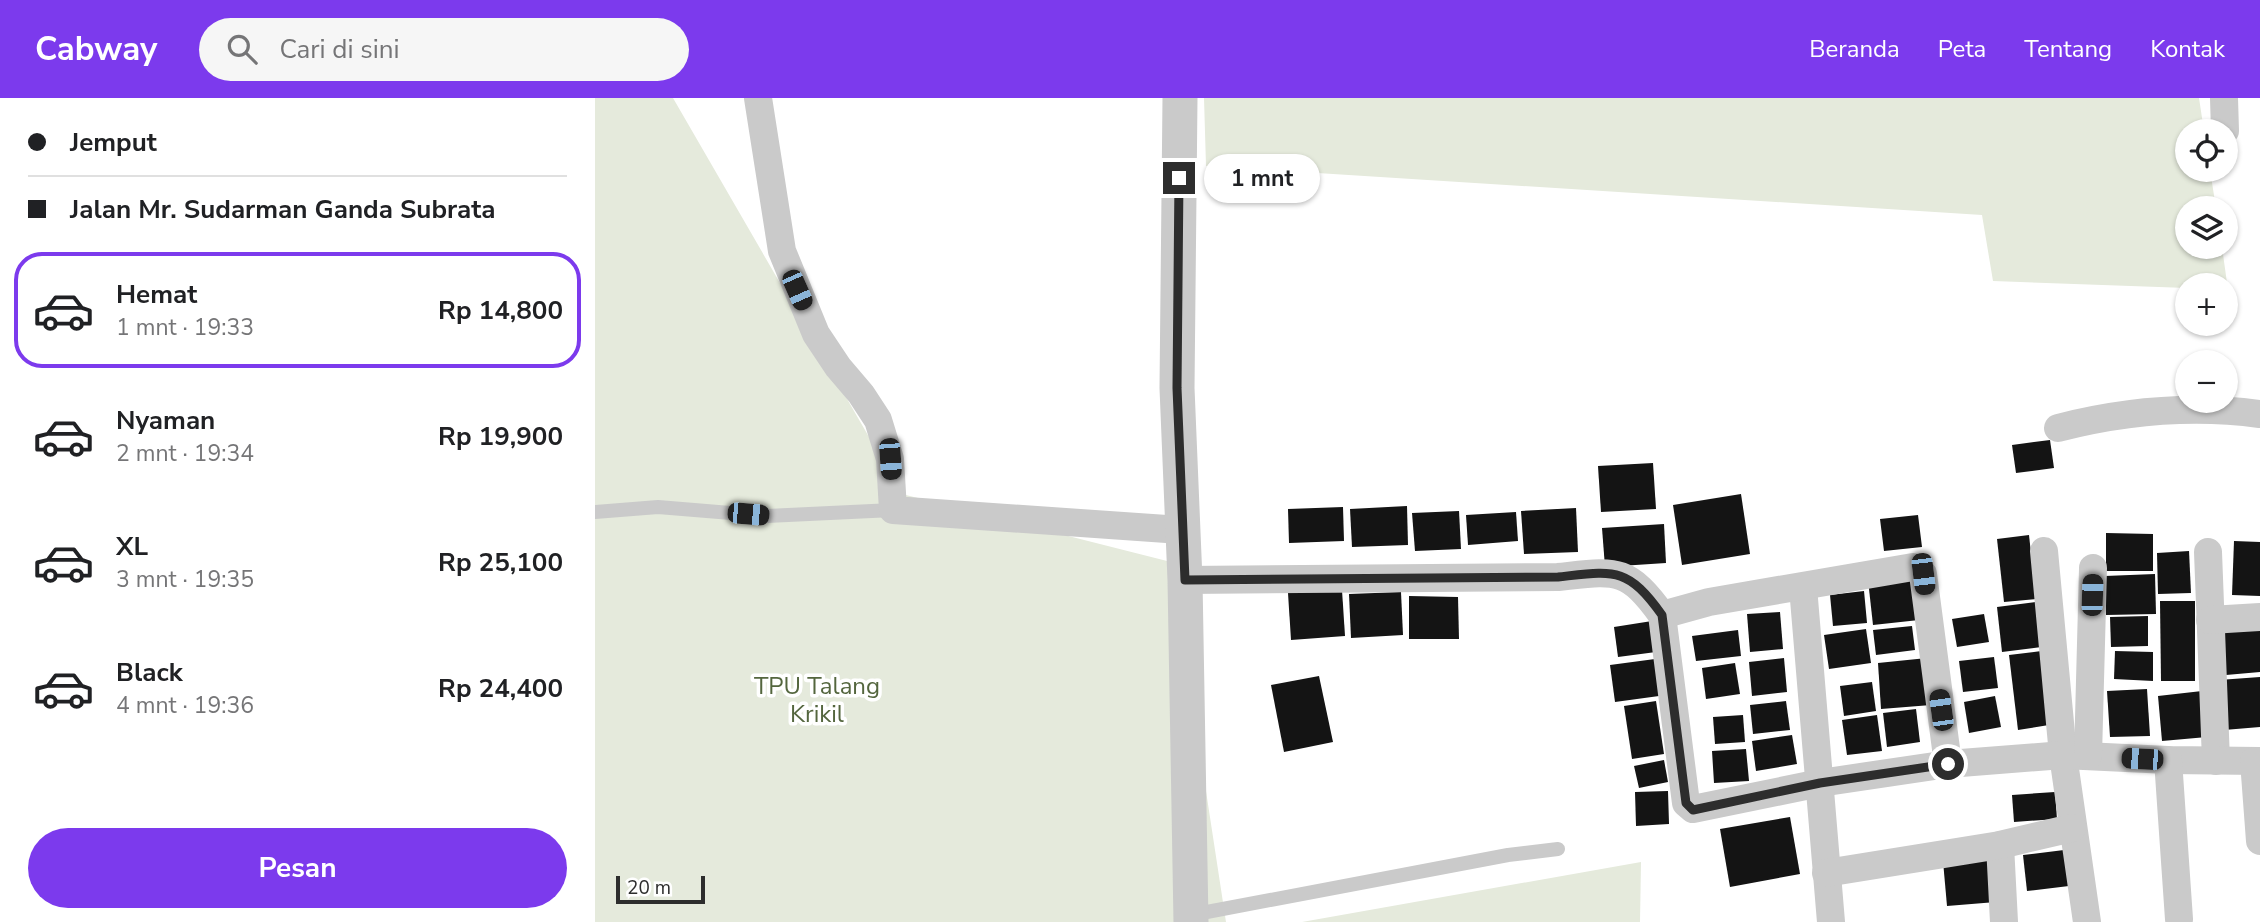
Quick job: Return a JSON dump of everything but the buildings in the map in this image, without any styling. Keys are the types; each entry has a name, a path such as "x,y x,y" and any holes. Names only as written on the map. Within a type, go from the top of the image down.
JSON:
{"street":[{"path":"758,98 782,251 816,334 838,367 862,394 878,420 890,459 893,510 1181,530"},
{"path":"1180,98 1177,388 1185,580 1191,918"},
{"path":"2224,98 2225,119"},
{"path":"2058,428 2094,419 2156,411 2225,410 2260,414"},
{"path":"2045,551 2075,756"},
{"path":"2209,552 2216,761"},
{"path":"1662,615 1709,602 1913,567 1923,574 1948,764"},
{"path":"2087,922 2072,828 2075,756 2093,568"},
{"path":"1185,580 1558,577 1609,573 1629,579 1646,593 1662,615 1686,803 1693,810 1820,783 1948,764 2075,756 2257,761 2260,841"},
{"path":"1803,587 1831,922"},
{"path":"2210,620 2260,617"},
{"path":"2168,760 2179,919"},
{"path":"1826,873 2000,845 2072,828"},
{"path":"2000,845 2004,922"}],"lane":[{"path":"595,512 659,508 767,516 893,510"},
{"path":"1191,918 1508,855 1558,849"}],"green space":[{"name":"TPU Talang Krikil","path":"595,98 673,98 902,494 1171,562 1226,922 595,922"},
{"path":"1204,98 2199,98 2202,119 2175,119 2175,182 2212,182 2214,196 2175,196 2175,259 2224,259 2226,273 2175,273 2175,288 1993,281 1982,215 1206,166"},
{"path":"1641,862 1640,922 1302,922"}],"route":[{"path":"1179,178 1177,388 1185,580 1558,577 1609,573 1629,579 1646,593 1662,615 1686,803 1689,808 1693,810 1820,783 1948,764"}]}
